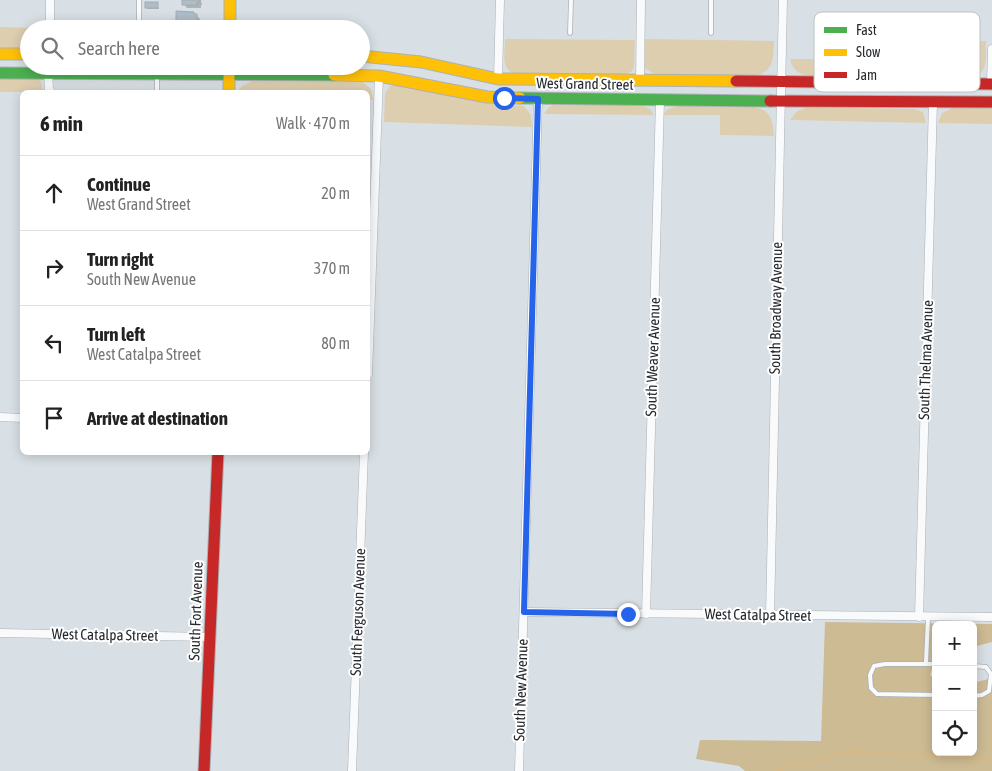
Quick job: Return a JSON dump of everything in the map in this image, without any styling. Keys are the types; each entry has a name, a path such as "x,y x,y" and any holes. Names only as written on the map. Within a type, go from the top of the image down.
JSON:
{"main road":[{"path":"230,0 230,20"},
{"path":"0,54 20,54"},
{"name":"West Grand Street","path":"370,57 420,62 498,79 814,82"},
{"name":"West Grand Street","path":"0,73 20,73"},
{"path":"229,75 229,90"},
{"name":"West Grand Street","path":"354,75 379,76 487,97 992,102"},
{"name":"South Fort Avenue","path":"204,771 218,455"}],"street":[{"path":"50,0 50,20"},
{"path":"498,79 500,0"},
{"path":"640,81 641,0"},
{"name":"South Broadway Avenue","path":"770,616 783,0"},
{"path":"992,49 992,84"},
{"path":"48,75 50,90"},
{"path":"370,320 379,76"},
{"name":"South New Avenue","path":"519,771 538,99"},
{"name":"South Weaver Avenue","path":"646,614 660,100"},
{"name":"South Thelma Avenue","path":"924,617 933,102"},
{"path":"0,417 20,418"},
{"name":"South Ferguson Avenue","path":"352,771 364,455"},
{"name":"West Catalpa Street","path":"524,612 992,617"},
{"name":"West Catalpa Street","path":"0,633 210,637"}],"lane":[{"path":"139,20 140,0"},
{"path":"570,33 571,0"},
{"path":"711,0 711,33"},
{"path":"157,75 157,90"},
{"path":"924,617 926,663"},
{"path":"932,664 885,664 874,666 870,675 870,688 877,694 932,695"},
{"path":"977,666 986,667 991,674 989,691 977,696"}],"shaded area":[{"path":"0,27 20,27 20,48 0,48"},
{"path":"505,39 635,40 634,67 632,71 625,75 516,74 511,72 505,65"},
{"path":"644,39 774,41 773,58 770,67 766,71 755,76 656,75 645,68"},
{"path":"980,41 986,41 985,63 980,74"},
{"path":"790,59 814,59 814,77 798,72 793,67"},
{"path":"0,78 37,78 41,82 43,90 20,90 20,92 0,92"},
{"path":"252,81 363,82 371,89 373,100 370,100 370,90 239,90"},
{"path":"396,85 485,103 524,106 531,115 532,127 384,122 385,93 390,86"},
{"path":"555,104 642,105 650,109 654,115 544,114 549,107"},
{"path":"736,105 758,108 770,116 774,136 720,135 720,115 663,115 668,109 677,106"},
{"path":"807,107 915,109 923,112 926,123 790,120 796,112"},
{"path":"953,108 992,108 992,124 938,123 942,113"},
{"path":"825,622 932,623 932,669 930,675 932,677 932,756 977,756 977,682 992,678 992,771 745,771 739,766 696,759 700,740 821,741"},
{"path":"977,624 992,624 992,642 977,646"}],"building":[{"path":"182,0 199,0 199,2 197,2 197,5 182,5"},
{"path":"145,2 158,2 158,8 145,8"},
{"path":"176,11 194,12 194,14 197,14 197,20 176,20"}],"waterway":[{"path":"777,771 846,751 992,759"}],"traffic: fast":[{"path":"0,73 20,73"},
{"path":"520,98 770,101"}],"traffic: slow":[{"path":"230,0 230,20"},
{"path":"0,54 20,54"},
{"path":"370,57 421,62 498,79 736,81"},
{"path":"229,75 229,90"},
{"path":"334,75 379,76 487,97 520,98"}],"traffic: jam":[{"path":"736,81 814,82"},
{"path":"980,84 992,84"},
{"path":"770,101 992,102"},
{"path":"204,771 218,455"}],"route":[{"path":"504,98 538,99 524,612 628,614"}]}
